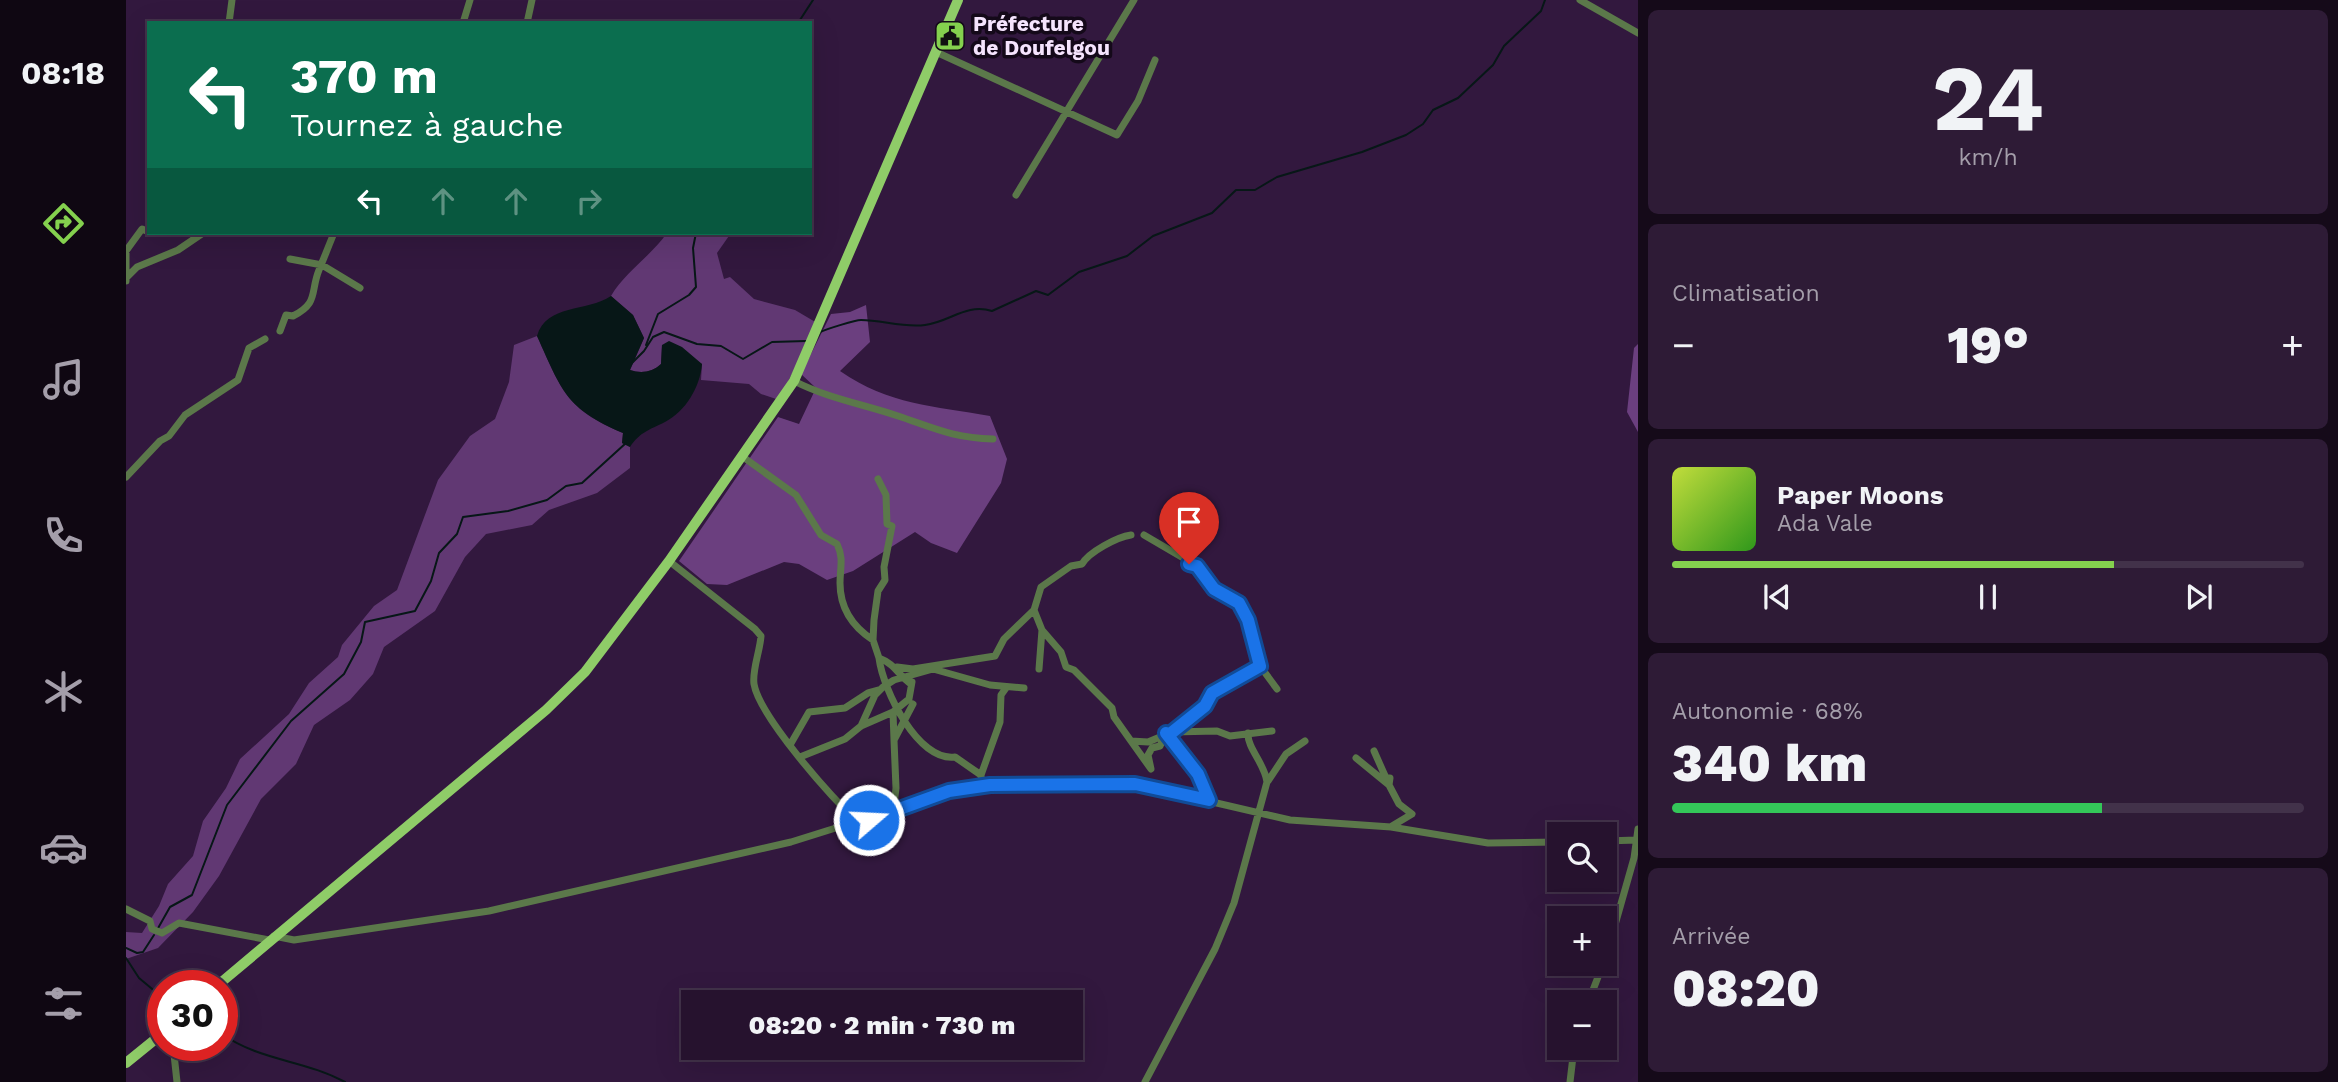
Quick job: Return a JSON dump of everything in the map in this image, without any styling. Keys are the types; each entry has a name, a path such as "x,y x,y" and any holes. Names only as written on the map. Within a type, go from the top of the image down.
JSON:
{"main road":[{"path":"235,970 547,710 585,672 669,561 794,381 936,52 954,1"},
{"path":"126,1063 147,1047"}],"street":[{"path":"229,21 232,0"},
{"path":"464,21 470,0"},
{"path":"527,21 532,0"},
{"path":"1016,195 1134,0"},
{"path":"1583,1 1638,33"},
{"path":"936,52 1117,135 1138,101 1155,60"},
{"path":"127,278 126,251 142,229 147,231"},
{"path":"127,278 137,267 178,250 200,235"},
{"path":"280,331 286,314 293,316 306,310 315,293 321,265 333,235"},
{"path":"290,259 321,265 360,288"},
{"path":"126,477 160,440 169,436 185,415 238,380 248,348 265,339"},
{"path":"794,381 820,394 899,416 942,434 993,439"},
{"path":"743,457 796,495 821,535 837,544 842,562 840,584 845,610 852,624 873,640"},
{"path":"878,478 886,495 887,524 892,526 884,567 885,580 878,591 873,640 885,683 895,710 933,754 943,759 955,757 981,775"},
{"path":"879,658 897,667 913,669 995,656 1004,639 1034,610 1041,587 1050,578 1072,566 1082,564 1086,558 1105,546 1131,535"},
{"path":"1143,535 1197,566 1214,589 1239,603 1248,620 1260,666 1277,689"},
{"path":"669,561 761,636 753,682 758,696 790,745 845,810 858,821"},
{"path":"1034,610 1042,630 1061,652 1066,667 1074,670 1112,708 1114,717 1151,769 1148,755 1152,748 1160,746 1169,732"},
{"path":"1039,669 1042,630"},
{"path":"1130,741 1148,742 1169,732 1205,706 1212,693 1260,666"},
{"path":"897,667 903,678 911,684"},
{"path":"861,726 885,683 933,669 1006,688 1024,688"},
{"path":"800,757 845,739 861,726 895,710 909,699 914,675"},
{"path":"982,786 981,775 1000,722 1001,695 1006,688"},
{"path":"790,745 809,712 845,708 868,693 878,692"},
{"path":"894,740 913,704"},
{"path":"892,812 896,788 895,710"},
{"path":"1169,732 1217,732 1230,736 1272,731"},
{"path":"1169,732 1198,774 1209,800"},
{"path":"1248,733 1247,740 1265,768 1267,782"},
{"path":"1145,1082 1215,949 1234,903 1271,772 1286,754 1305,741"},
{"path":"1374,751 1386,778 1390,778 1389,785"},
{"path":"1356,758 1389,785 1399,804 1412,814 1391,827"},
{"path":"126,909 150,921 152,929 162,933 179,923 294,940 489,911 791,842 892,812 949,791 982,786 1135,784 1323,824 1391,827 1488,843 1547,842"},
{"path":"1617,917 1634,858 1638,829"},
{"path":"1617,841 1637,840"},
{"path":"1570,1082 1573,1060"},
{"path":"175,1061 177,1082"}],"shaded area":[{"path":"665,235 730,235 717,253 724,279 730,277 754,299 795,310 817,323 779,400 761,394 749,384 701,380 702,364 662,345 661,364 658,367 647,372 630,370 644,338 633,315 611,296 623,279"},
{"path":"611,296 633,315 644,338 630,370 647,372 658,367 661,364 662,345 669,341 682,347 702,364 695,390 679,412 641,435 630,447 622,443 623,433 589,415 568,396 537,336 549,318"},
{"path":"866,305 870,342 840,371 894,398 990,416 1007,459 1001,483 957,553 931,543 915,532 853,571 827,580 799,564 784,562 727,585 707,584 679,561 778,417 799,424 816,388 801,374 831,314 850,312"},
{"path":"537,336 568,396 589,415 623,433 622,443 630,447 630,468 597,493 549,510 532,525 486,534 465,557 435,611 384,647 373,674 350,700 314,725 296,764 261,799 219,876 193,912 158,948 126,959 126,932 142,933 159,906 168,884 193,856 203,821 226,788 240,759 289,714 309,683 338,657 342,645 374,606 397,590 438,480 470,436 495,419 509,382 514,345"},
{"path":"1638,344 1638,432 1627,412 1634,348"}],"waterway":[{"path":"799,21 813,0"},
{"path":"815,341 820,332 858,320 925,325 974,309 992,311 1036,291 1048,295 1079,272 1127,256 1153,236 1212,213 1236,190 1255,190 1277,177 1362,152 1406,135 1423,124 1433,110 1458,98 1493,65 1504,46 1541,11 1545,0"},
{"path":"646,345 658,314 689,295 696,287 693,248 696,235"},
{"path":"644,351 653,337 664,332 697,344 721,346 743,359 772,342 806,341"},
{"path":"631,364 644,351"},
{"path":"157,930 170,907 192,895 227,805 291,721 344,674 361,642 365,622 415,611 431,581 439,553 457,534 463,517 508,511 547,500 566,486 582,483 626,443"},
{"path":"126,948 137,953 143,952 154,935"},
{"path":"126,958 139,978 147,985"},
{"path":"238,1043 345,1082"}],"place":[{"name":"Préfecture de Doufelgou","path":"950,36"}],"route":[{"path":"869,820 949,791 990,785 1135,784 1209,800 1198,774 1166,733 1170,734 1205,706 1212,693 1225,684 1240,680 1260,666 1260,662 1252,643 1248,620 1239,603 1214,589 1197,566 1189,564"}]}
